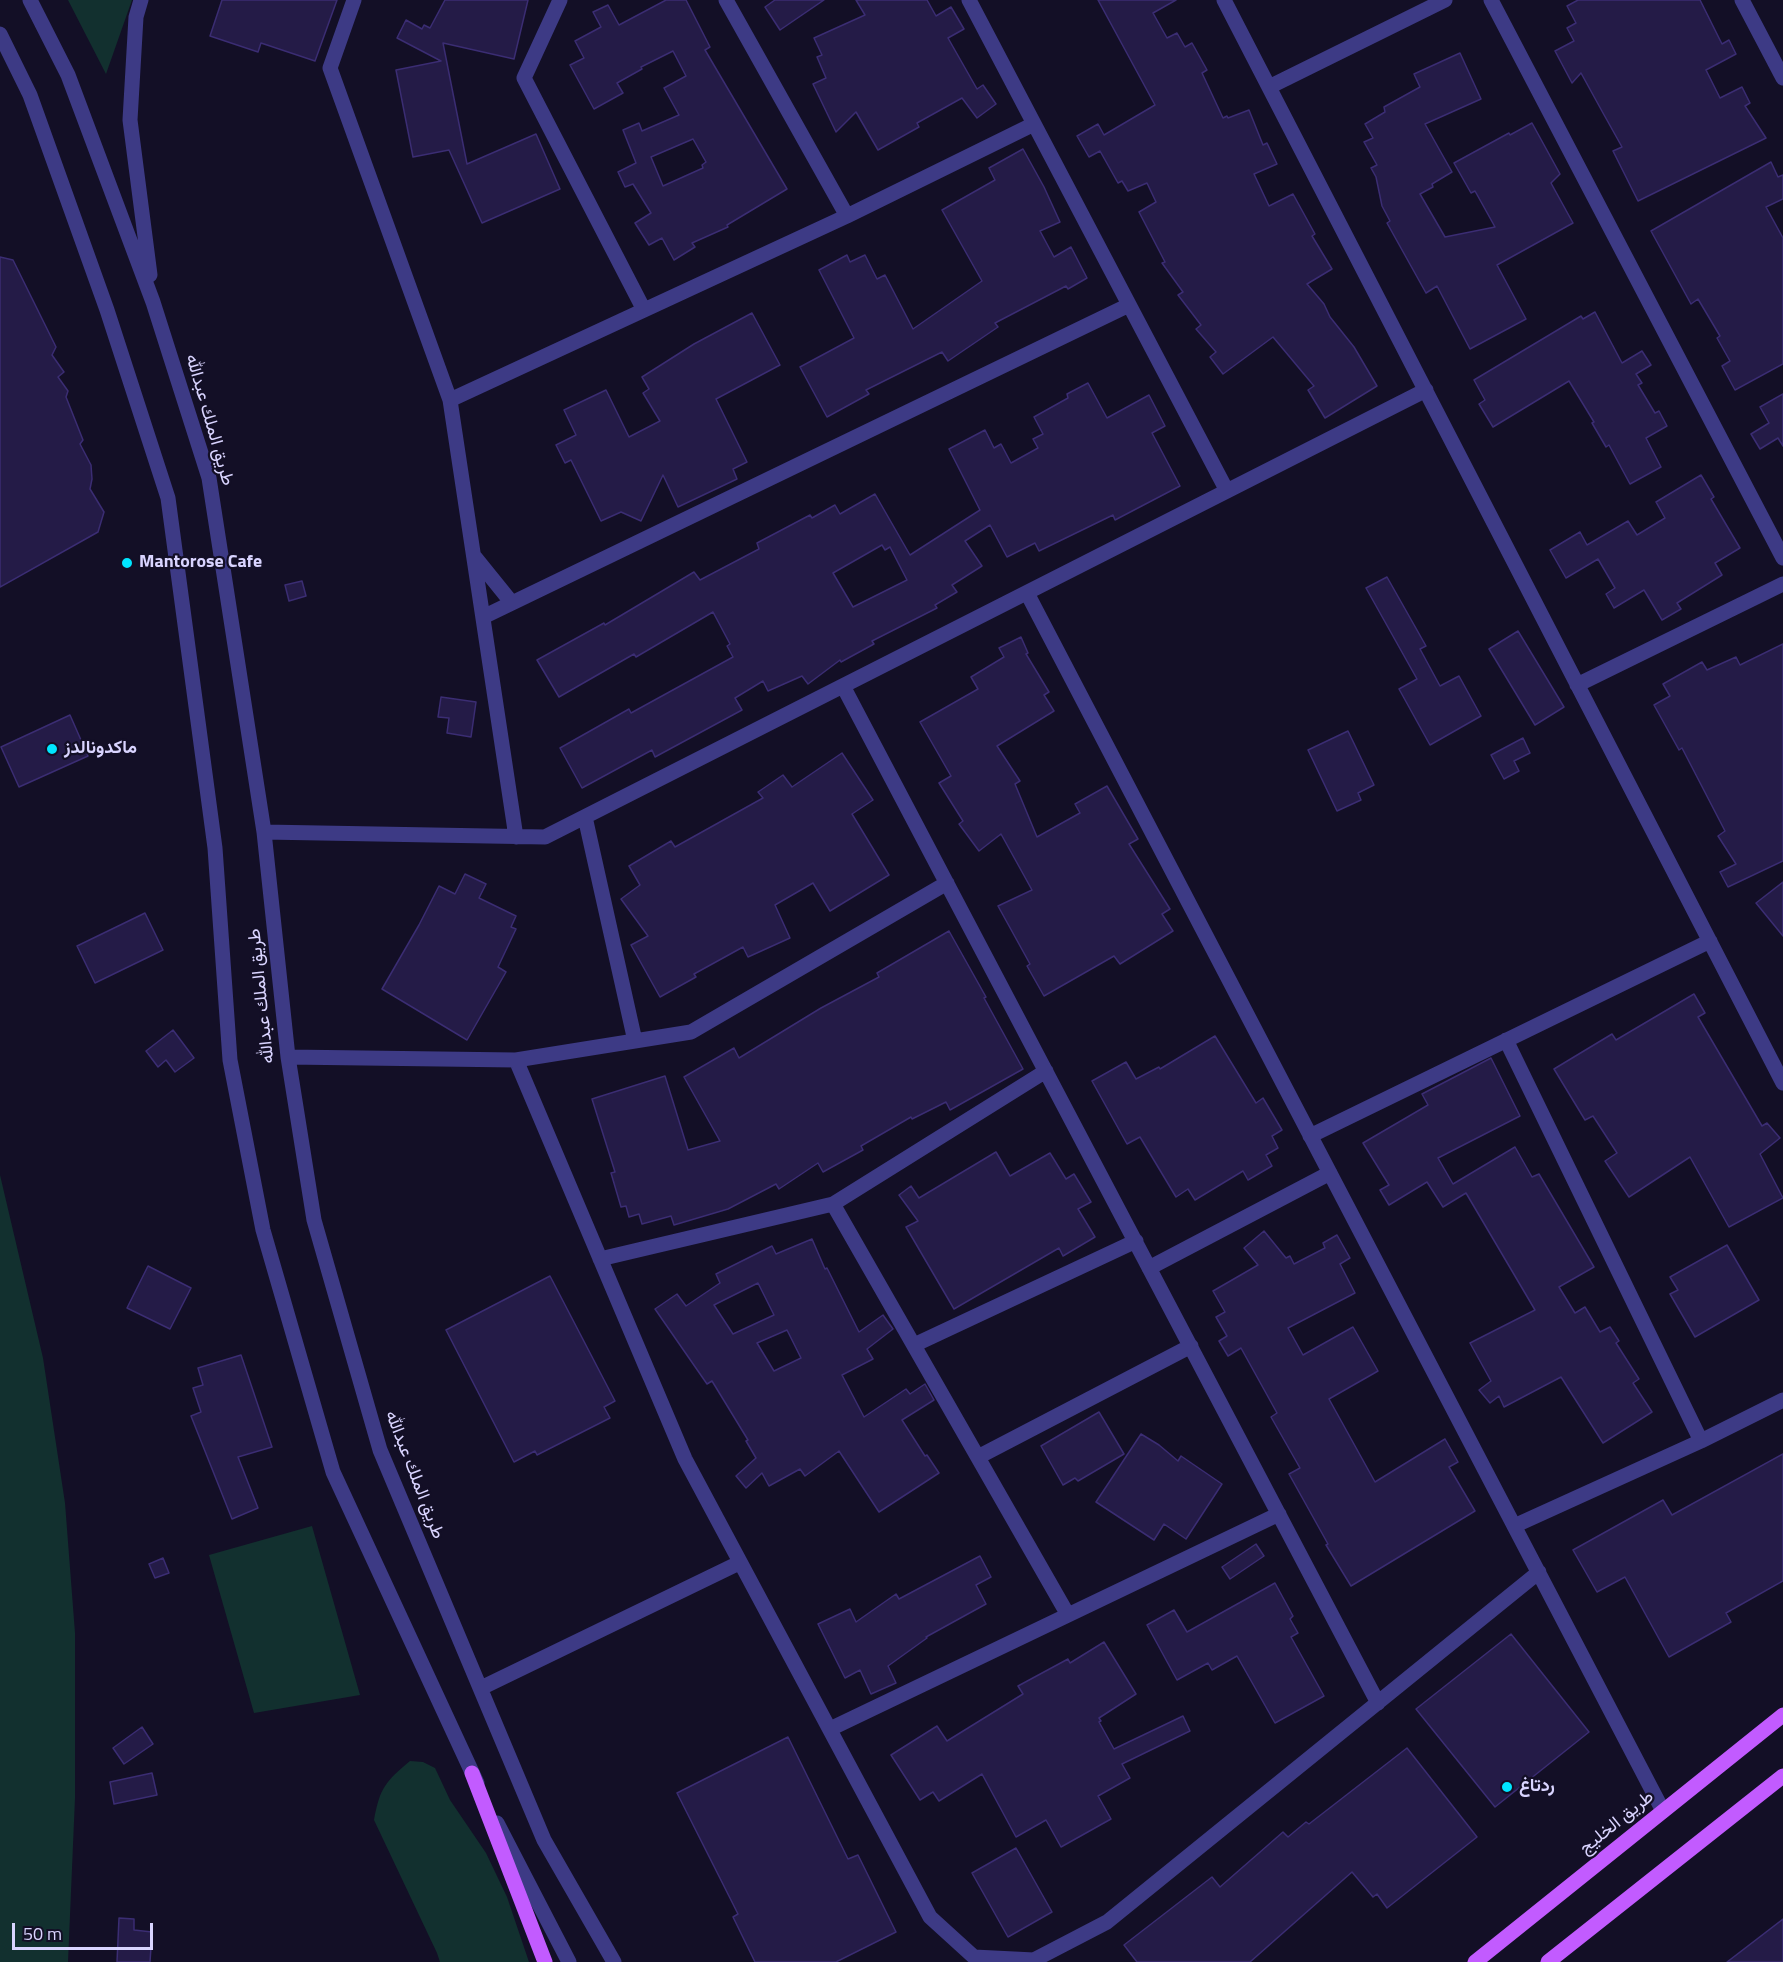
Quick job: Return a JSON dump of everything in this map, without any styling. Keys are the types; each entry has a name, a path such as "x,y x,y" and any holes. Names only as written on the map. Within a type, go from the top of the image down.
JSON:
{"main road":[{"name":"طريق الخليج","path":"1475,1962 1783,1715"},
{"path":"472,1773 545,1962"},
{"path":"1548,1962 1783,1776"}],"street":[{"name":"طريق الملك عبدالله","path":"30,0 68,75 153,302 209,478 264,831 288,1057 314,1220 380,1450 544,1840 614,1962"},
{"path":"141,0 135,17 130,120 153,302"},
{"path":"354,0 330,68 450,400 516,837"},
{"path":"560,0 524,78 644,310"},
{"path":"726,0 847,216"},
{"path":"969,0 1227,491"},
{"path":"1224,0 1783,1083"},
{"path":"1269,87 1445,0"},
{"path":"1491,0 1778,538 1783,558"},
{"path":"1742,0 1783,78"},
{"name":"طريق الملك عبدالله","path":"0,34 30,95 107,310 168,498 215,848 230,1060 263,1230 333,1472 472,1773 569,1962"},
{"path":"450,400 847,216 1034,124"},
{"path":"483,617 1129,306"},
{"path":"264,831 545,837 1426,390"},
{"path":"474,556 512,603"},
{"path":"1577,685 1783,584"},
{"path":"1027,593 1664,1811"},
{"path":"843,686 1378,1702"},
{"path":"585,817 635,1041"},
{"path":"288,1057 516,1060 691,1032 947,883"},
{"path":"1310,1136 1710,941"},
{"path":"1506,1040 1701,1441"},
{"path":"516,1060 685,1459 930,1917 974,1957 1034,1960 1107,1922 1539,1572"},
{"path":"600,1259 833,1204 1046,1071"},
{"path":"1149,1268 1330,1173"},
{"path":"833,1204 1068,1615"},
{"path":"914,1345 1136,1241"},
{"path":"978,1457 1191,1346"},
{"path":"1514,1526 1701,1441 1783,1400"},
{"path":"830,1729 1279,1514"},
{"path":"481,1688 739,1563"}],"green space":[{"path":"68,0 132,0 106,74"},
{"path":"0,1175 43,1358 65,1503 75,1633 75,1798 68,1962 0,1962"},
{"path":"312,1526 360,1695 254,1713 209,1555"},
{"path":"410,1761 423,1762 435,1768 450,1800 486,1853 507,1897 529,1962 440,1962 374,1820 385,1786"}],"building":[{"path":"222,0 337,0 315,61 261,43 258,52 210,36"},
{"path":"445,0 528,0 514,59 443,43 467,164 536,134 560,189 482,223 449,150 413,157 396,70 441,61 397,38 406,20 422,29 424,25 430,28"},
{"path":"666,0 686,0 710,47 705,50 787,189 727,225 728,227 692,243 695,247 674,260 662,238 649,245 635,223 651,213 633,184 625,187 618,172 636,163 623,130 639,123 642,131 679,115 664,88 686,76 673,51 641,67 642,69 617,83 623,93 594,109 570,65 584,58 575,41 601,27 593,12 608,5 619,25","holes":["693,139 706,162 702,165 703,168 663,186 651,157"]},
{"path":"775,0 824,0 780,30 765,7"},
{"path":"856,0 927,0 936,16 951,7 964,29 948,38 977,89 983,85 996,104 977,118 962,98 917,123 919,127 878,150 856,112 836,132 813,84 826,78 817,57 822,55 814,38 865,15"},
{"path":"1098,0 1176,0 1153,13 1167,38 1177,33 1185,47 1192,43 1207,70 1202,73 1223,118 1249,110 1263,145 1267,143 1277,164 1254,174 1269,206 1293,194 1315,234 1312,236 1332,269 1307,284 1354,347 1377,386 1325,418 1308,390 1314,386 1273,337 1223,374 1210,357 1216,352 1196,329 1201,325 1178,295 1183,292 1162,263 1165,262 1139,212 1156,202 1147,183 1128,191 1122,181 1118,183 1100,151 1089,157 1077,136 1098,124 1104,135 1155,105"},
{"path":"1578,0 1700,0 1722,44 1729,40 1736,54 1706,70 1720,98 1742,87 1750,103 1745,106 1766,138 1638,201 1613,151 1622,147 1581,73 1572,83 1555,51 1574,41 1567,28 1576,23 1567,6"},
{"path":"1460,53 1481,99 1425,124 1452,172 1420,194 1445,237 1495,227 1475,191 1471,193 1454,163 1532,123 1560,174 1551,183 1573,223 1497,265 1526,319 1470,349 1437,286 1426,293 1387,223 1390,221 1382,206 1376,177 1371,168 1377,165 1364,142 1373,138 1365,124 1385,112 1384,107 1420,87 1414,74"},
{"path":"1023,149 1060,222 1040,231 1054,257 1071,247 1087,278 1068,289 1066,286 995,323 998,327 948,361 942,352 866,390 869,394 827,417 800,367 854,338 819,270 847,255 850,262 865,255 877,279 885,275 913,329 982,281 942,210 995,180 989,168"},
{"path":"1771,162 1778,177 1783,175 1783,199 1766,207 1783,238 1783,364 1735,390 1722,366 1730,361 1717,338 1720,336 1698,299 1691,304 1651,231"},
{"path":"0,257 13,260 56,347 52,355 64,372 58,377 68,391 66,397 83,440 80,444 91,465 90,489 104,512 98,532 0,587"},
{"path":"1595,312 1622,363 1642,351 1651,365 1636,374 1642,383 1638,385 1655,413 1659,411 1667,426 1646,438 1661,467 1630,484 1609,445 1606,447 1569,381 1493,427 1479,404 1485,400 1474,380 1581,316 1583,319"},
{"path":"752,313 780,365 716,399 747,462 733,469 737,479 678,507 663,475 641,521 621,512 601,521 571,460 565,463 556,445 576,435 564,410 606,390 629,437 660,421 643,393 649,389 642,377 694,344"},
{"path":"1088,383 1107,418 1149,395 1165,426 1152,433 1180,486 1115,520 1113,515 1039,551 1035,543 1007,557 990,525 965,541 982,566 952,585 957,592 935,605 937,608 872,641 874,644 841,662 840,660 808,684 802,676 768,691 763,681 735,698 742,710 655,757 652,750 582,788 560,748 629,709 631,713 733,657 727,646 730,644 713,612 636,657 634,654 559,697 537,660 604,623 605,625 694,572 700,580 759,549 757,543 810,515 812,518 835,505 840,514 875,494 910,555 980,510 949,449 985,430 994,448 1001,444 1011,463 1038,448 1033,439 1043,434 1034,417 1068,398 1067,394","holes":["882,545 885,550 890,547 907,580 853,607 833,573"]},
{"path":"1783,394 1783,446 1778,438 1760,449 1751,434 1769,423 1760,407"},
{"path":"1701,475 1714,497 1711,499 1740,548 1715,563 1722,575 1677,603 1681,609 1662,620 1644,590 1614,608 1606,594 1615,588 1598,559 1566,578 1550,550 1580,532 1587,545 1628,521 1637,535 1665,518 1656,502"},
{"path":"1387,577 1426,646 1420,649 1440,686 1459,676 1481,716 1430,745 1399,689 1417,679 1366,588"},
{"path":"302,581 306,596 289,601 285,585"},
{"path":"1518,631 1564,707 1535,725 1489,649"},
{"path":"1021,637 1028,653 1026,654 1049,692 1044,695 1054,711 997,746 1020,781 1015,784 1037,837 1080,813 1075,804 1107,786 1138,839 1129,844 1170,909 1162,914 1173,931 1120,964 1114,956 1044,996 1027,966 1030,964 998,906 1032,890 1001,834 979,851 959,824 963,821 939,783 951,776 920,722 978,689 971,677 1004,657 999,648"},
{"path":"1783,644 1783,861 1728,887 1720,872 1736,864 1718,836 1725,831 1682,748 1679,750 1654,705 1670,696 1663,684 1702,662 1707,670 1736,657 1740,665"},
{"path":"441,697 476,702 471,737 447,733 449,718 438,717"},
{"path":"70,715 88,756 19,787 1,747"},
{"path":"1348,731 1374,785 1358,793 1361,800 1337,811 1308,750"},
{"path":"1523,738 1530,753 1514,761 1519,771 1504,779 1491,755"},
{"path":"842,753 873,800 852,814 889,875 830,911 813,883 775,905 790,938 748,957 743,947 694,974 696,977 660,997 631,945 648,936 621,899 640,885 629,866 671,841 675,847 763,798 758,792 783,775 792,787"},
{"path":"465,874 486,884 479,898 516,916 511,927 516,929 498,967 506,972 467,1040 382,989 439,886 455,894"},
{"path":"1783,882 1783,936 1756,903"},
{"path":"145,913 163,950 95,983 77,946"},
{"path":"949,931 1023,1069 950,1110 946,1102 912,1119 911,1117 861,1146 863,1150 823,1172 818,1163 779,1189 776,1184 728,1209 674,1225 671,1216 642,1224 639,1214 629,1217 626,1206 621,1207 611,1173 615,1172 592,1099 665,1076 688,1150 720,1141 684,1077 734,1048 739,1058 821,1008 879,977 877,973"},
{"path":"1694,994 1705,1013 1698,1017 1762,1126 1767,1123 1780,1138 1760,1154 1783,1198 1729,1227 1690,1157 1629,1197 1605,1161 1617,1153 1593,1116 1585,1120 1554,1069 1612,1034 1616,1040"},
{"path":"173,1030 194,1058 175,1072 166,1060 158,1067 146,1051"},
{"path":"1215,1036 1256,1103 1263,1098 1282,1130 1272,1136 1278,1148 1266,1155 1272,1166 1248,1180 1243,1171 1195,1200 1188,1189 1176,1197 1140,1137 1127,1144 1092,1081 1126,1062 1136,1079 1159,1067 1160,1069"},
{"path":"1491,1058 1520,1116 1438,1158 1453,1184 1515,1147 1532,1177 1539,1174 1594,1267 1559,1287 1575,1313 1585,1307 1600,1332 1610,1327 1619,1341 1616,1343 1639,1379 1633,1383 1652,1412 1603,1443 1561,1377 1504,1407 1499,1396 1490,1403 1479,1390 1491,1381 1470,1343 1535,1310 1466,1193 1443,1207 1427,1182 1389,1205 1380,1190 1389,1185 1363,1143 1428,1105 1422,1094"},
{"path":"996,1152 1010,1176 1050,1153 1066,1179 1074,1174 1091,1202 1078,1209 1095,1237 1063,1256 1059,1248 954,1309 906,1227 918,1221 899,1195 911,1186 919,1198"},
{"path":"1264,1231 1286,1258 1290,1256 1294,1264 1325,1248 1323,1243 1337,1235 1350,1258 1340,1264 1355,1293 1288,1328 1303,1355 1353,1327 1378,1371 1329,1399 1375,1482 1445,1439 1458,1462 1449,1467 1475,1511 1351,1586 1326,1545 1328,1544 1289,1474 1300,1468 1271,1417 1277,1413 1241,1348 1228,1356 1219,1341 1227,1336 1216,1317 1225,1312 1213,1291 1258,1265 1244,1248"},
{"path":"812,1239 825,1269 827,1268 859,1332 883,1315 893,1329 867,1349 873,1359 842,1375 864,1417 906,1389 910,1394 925,1384 934,1400 902,1420 939,1473 879,1512 839,1451 805,1476 800,1469 769,1486 762,1473 746,1488 736,1476 756,1458 746,1441 748,1440 712,1381 707,1384 655,1309 677,1294 686,1306 720,1283 716,1274 772,1246 776,1254","holes":["758,1283 774,1315 733,1334 714,1305","787,1330 801,1358 774,1371 757,1343"]},
{"path":"1727,1245 1759,1300 1695,1337 1670,1294 1678,1290 1670,1277"},
{"path":"148,1266 191,1288 170,1329 127,1308"},
{"path":"550,1276 615,1401 604,1407 610,1418 537,1455 535,1451 514,1462 446,1330"},
{"path":"241,1355 272,1447 238,1457 258,1508 232,1519 191,1416 201,1412 193,1388 203,1385 198,1368"},
{"path":"1099,1412 1124,1454 1078,1481 1075,1478 1063,1485 1041,1446"},
{"path":"1141,1434 1178,1461 1181,1456 1222,1484 1186,1539 1164,1524 1154,1540 1096,1502"},
{"path":"1783,1454 1783,1581 1726,1613 1731,1622 1669,1657 1625,1577 1597,1592 1573,1550 1663,1500 1672,1515"},
{"path":"1256,1544 1264,1556 1230,1579 1222,1567"},
{"path":"980,1556 991,1577 976,1585 986,1604 926,1637 888,1666 896,1683 871,1694 860,1670 845,1678 818,1624 850,1609 856,1622 896,1594 899,1599"},
{"path":"163,1558 169,1573 155,1578 149,1564"},
{"path":"1275,1583 1293,1616 1290,1619 1298,1633 1291,1637 1324,1696 1275,1723 1237,1656 1212,1670 1208,1663 1177,1680 1147,1625 1174,1610 1187,1632"},
{"path":"1511,1634 1589,1732 1495,1807 1416,1709"},
{"path":"1104,1642 1136,1694 1099,1718 1114,1749 1183,1716 1190,1731 1122,1764 1130,1778 1098,1796 1111,1819 1061,1847 1046,1820 1016,1837 982,1774 939,1801 933,1792 920,1800 891,1755 937,1726 947,1741 1023,1694 1018,1686 1068,1659 1070,1663"},
{"path":"142,1727 153,1744 124,1764 113,1748"},
{"path":"788,1737 848,1859 858,1855 896,1932 836,1962 755,1962 733,1917 738,1914 677,1793"},
{"path":"1407,1748 1477,1837 1387,1908 1377,1894 1373,1897 1352,1872 1250,1962 1137,1962 1124,1945 1212,1877 1220,1887 1283,1832 1288,1837 1306,1822 1309,1824"},
{"path":"152,1773 157,1795 114,1804 110,1782"},
{"path":"1016,1848 1052,1912 1008,1937 972,1873"},
{"path":"119,1918 134,1919 134,1930 152,1932 150,1962 117,1962"},
{"path":"1783,1919 1783,1962 1727,1962"}],"place":[{"name":"Mantorose Cafe","path":"127,563"},
{"name":"ماكدونالدز","path":"52,749"},
{"name":"ردتاغ","path":"1507,1787"}]}
